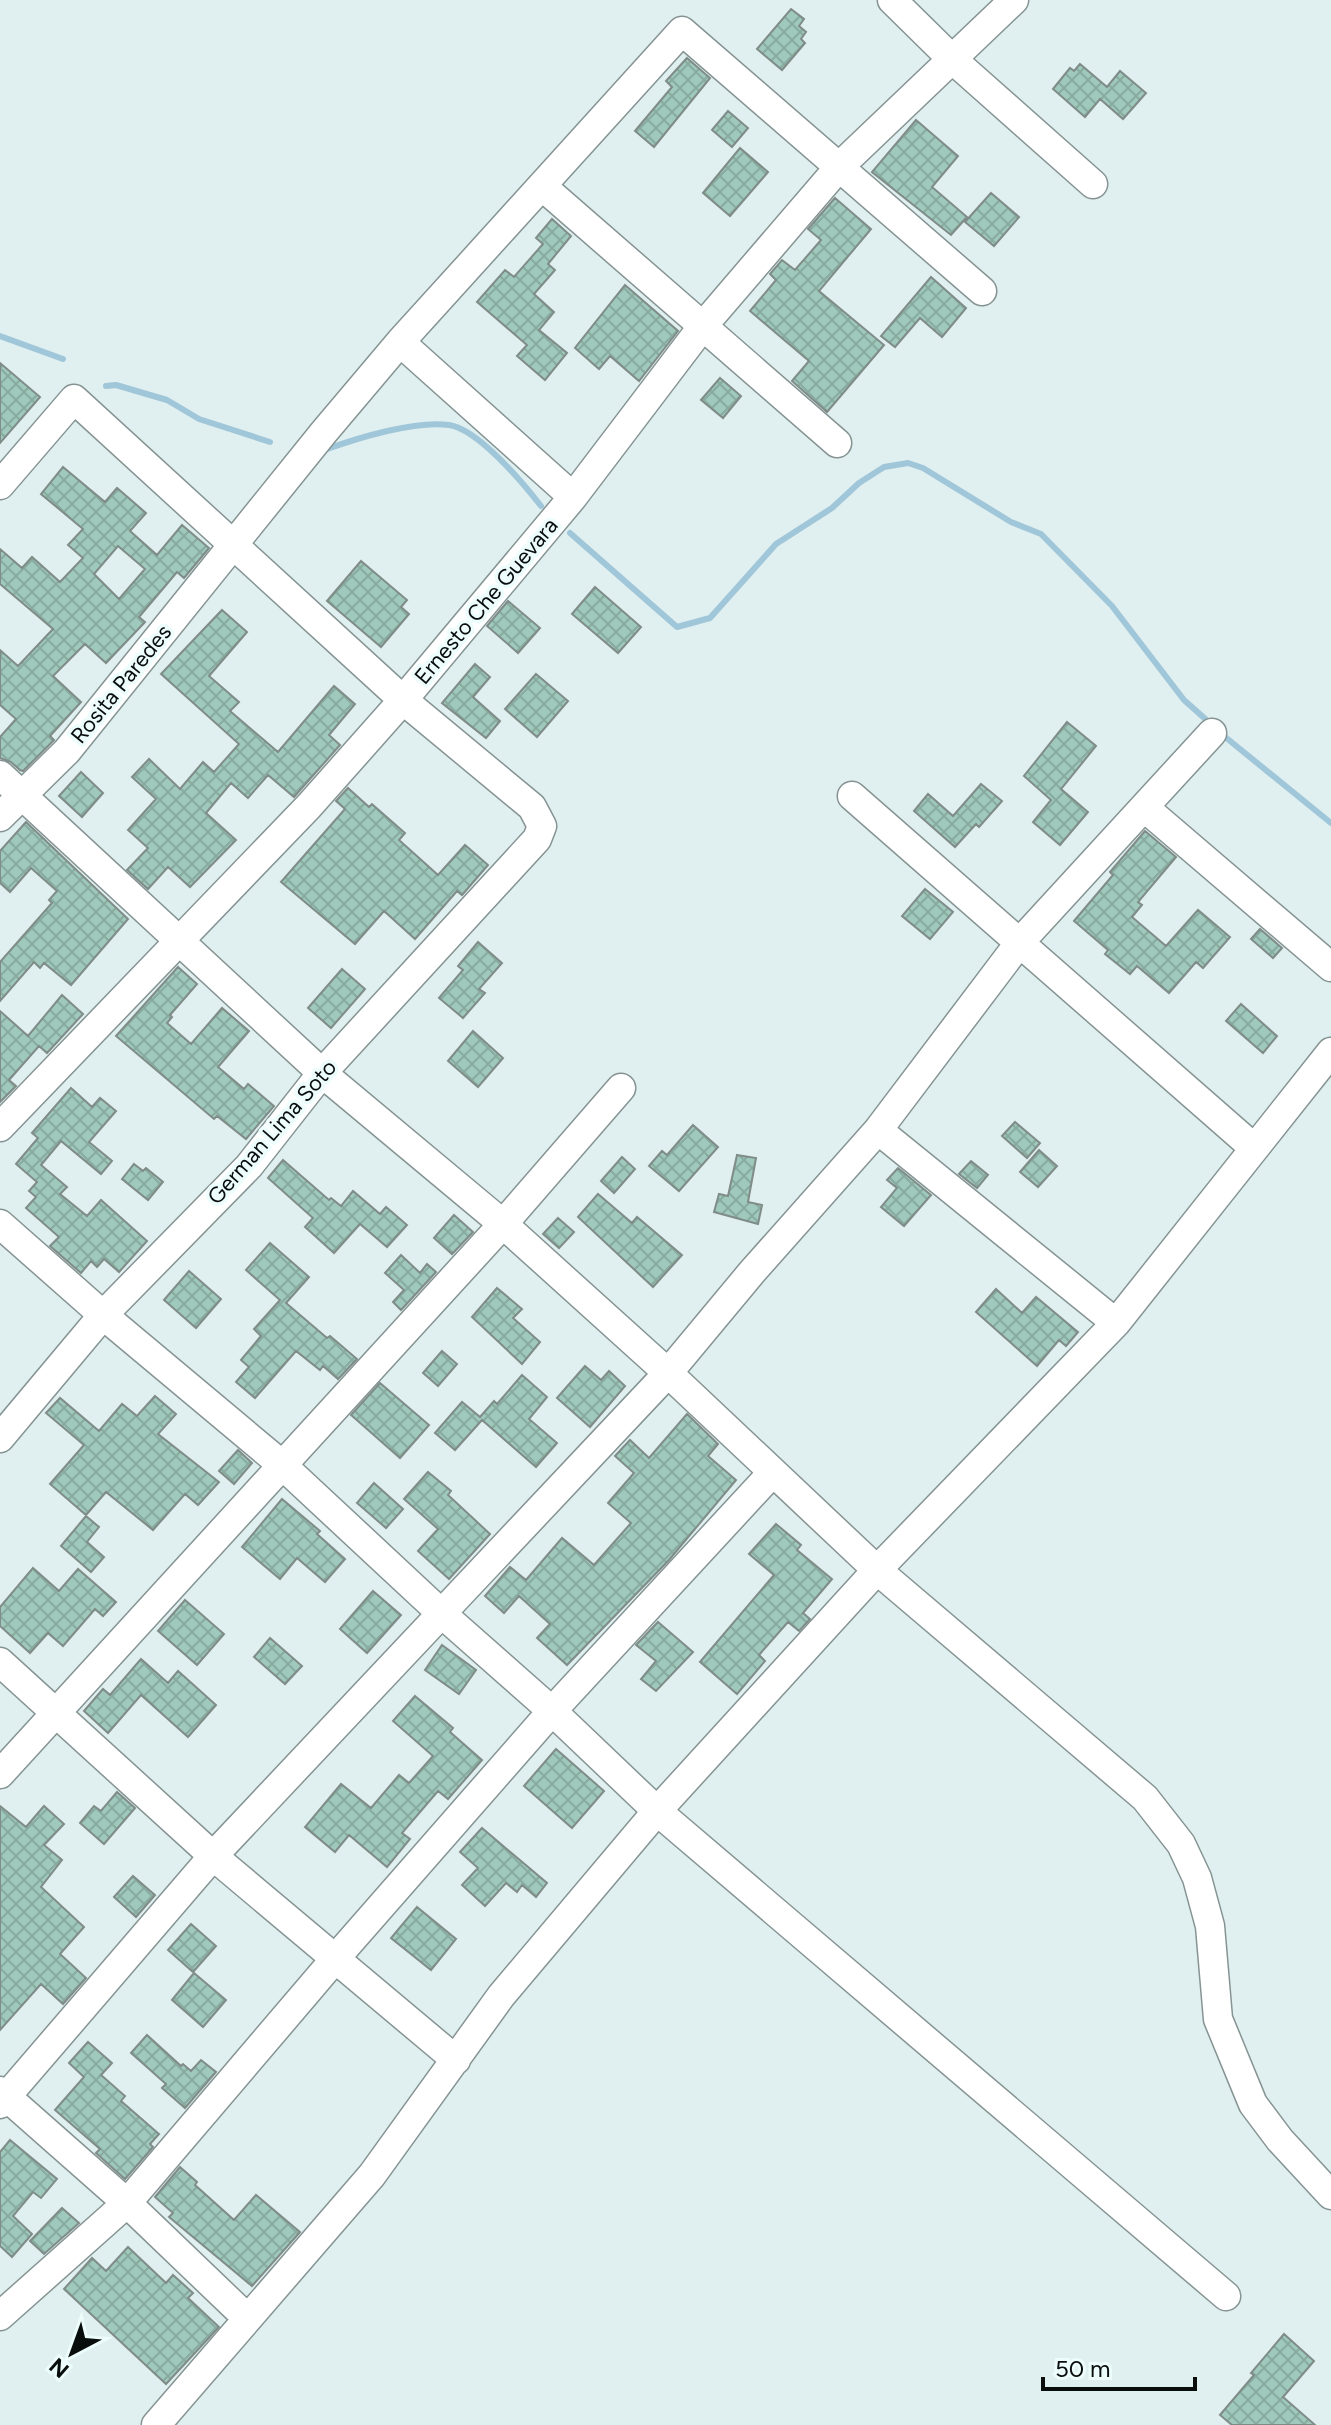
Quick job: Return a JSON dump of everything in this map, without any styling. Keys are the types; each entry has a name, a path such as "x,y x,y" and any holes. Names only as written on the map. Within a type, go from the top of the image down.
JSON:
{"street":[{"path":"892,0 952,59 1093,184"},
{"name":"Ernesto Che Guevara","path":"0,1127 309,806 403,700 573,497 702,327 840,166 1014,0"},
{"name":"Rosita Paredes","path":"0,817 10,785 67,751 400,342 682,31 840,166"},
{"path":"840,166 982,291"},
{"path":"543,187 837,443"},
{"path":"400,342 573,497"},
{"path":"0,485 74,399 403,700"},
{"name":"German Lima Soto","path":"0,1438 103,1315 249,1166 322,1073 537,839 542,826 532,807 403,700"},
{"path":"247,2318 127,2203 2,2097 213,1856 668,1373 752,1272 878,1130 1020,942 1212,733"},
{"path":"10,785 322,1073 503,1224 668,1373 877,1570 1145,1798 1181,1844 1197,1878 1210,1926 1218,2019 1253,2104 1280,2140 1331,2195"},
{"path":"852,796 1254,1148"},
{"path":"1145,808 1331,967"},
{"path":"156,2425 372,2175 501,1996 657,1811 877,1570 1116,1323 1331,1052"},
{"path":"0,1774 503,1224 621,1088"},
{"path":"878,1130 1116,1323"},
{"path":"0,1224 281,1464 657,1811 1226,2296"},
{"path":"0,2316 127,2203 552,1711 773,1472"},
{"path":"0,1662 213,1856 456,2060"}],"building":[{"path":"791,9 804,19 799,26 806,32 801,39 805,43 782,70 757,49"},
{"path":"687,58 710,78 654,147 635,131 672,87 666,81"},
{"path":"1080,64 1107,87 1120,71 1146,93 1123,119 1100,99 1085,117 1053,89 1070,68 1074,71"},
{"path":"728,111 748,128 732,147 712,130"},
{"path":"916,120 958,156 932,187 967,217 951,235 872,172"},
{"path":"740,148 768,172 730,216 703,193"},
{"path":"991,193 1019,217 994,246 965,222"},
{"path":"835,198 871,229 819,291 884,345 827,412 792,381 809,361 750,311 776,280 770,274 782,260 795,270 821,240 808,229"},
{"path":"552,219 571,236 548,264 555,270 534,294 554,312 539,330 567,353 545,380 517,356 527,345 477,302 505,270 514,277 543,244 536,238"},
{"path":"931,277 966,308 942,337 920,318 895,347 881,336"},
{"path":"625,285 678,331 639,381 610,356 599,369 575,348"},
{"path":"0,363 40,397 0,443"},
{"path":"720,378 741,396 723,418 701,400"},
{"path":"63,467 105,502 117,488 146,513 130,531 157,555 182,525 209,548 184,578 177,572 139,617 145,622 106,663 85,644 53,676 81,702 50,736 54,740 23,771 0,758 0,737 16,719 0,705 0,650 18,666 53,629 0,584 0,549 22,568 32,557 60,582 83,558 68,545 83,529 41,494","holes":["118,546 145,569 119,599 94,574"]},
{"path":"361,561 407,600 401,607 409,614 381,647 327,601"},
{"path":"595,587 641,627 618,653 572,614"},
{"path":"508,601 540,628 518,653 487,626"},
{"path":"222,610 247,632 209,676 239,702 230,711 278,752 334,686 355,704 329,735 340,745 294,797 268,775 248,798 231,783 206,813 236,840 190,887 168,867 148,889 127,870 148,848 128,830 156,799 132,777 149,759 180,789 203,762 214,772 239,744 161,674"},
{"path":"475,664 490,677 473,697 500,721 486,738 442,703"},
{"path":"536,674 568,701 537,737 505,709"},
{"path":"1067,722 1096,746 1061,789 1088,812 1060,845 1033,822 1051,800 1024,776"},
{"path":"81,772 103,793 82,817 59,796"},
{"path":"981,784 1002,801 979,827 976,824 955,847 914,811 928,794 953,816"},
{"path":"348,788 405,833 399,840 438,875 465,845 488,865 462,895 457,891 415,939 384,911 355,944 281,882 345,809 336,801"},
{"path":"26,822 128,919 71,985 44,963 40,968 34,962 0,1001 0,962 52,903 49,900 57,891 31,868 10,892 0,883 0,851"},
{"path":"1145,831 1176,857 1138,902 1142,905 1132,917 1166,946 1198,910 1230,937 1203,968 1196,962 1169,993 1137,966 1130,974 1105,954 1108,950 1074,921"},
{"path":"925,889 953,912 930,939 902,916"},
{"path":"1260,929 1282,948 1273,958 1251,939"},
{"path":"478,942 502,963 479,989 485,993 463,1018 439,998 463,970 458,966"},
{"path":"178,967 197,984 170,1015 172,1017 167,1023 191,1044 222,1008 249,1031 218,1067 244,1089 248,1084 274,1106 246,1139 217,1116 214,1119 116,1036"},
{"path":"342,969 365,989 331,1028 308,1008"},
{"path":"62,995 83,1014 47,1053 39,1046 9,1080 16,1086 0,1102 0,1011 28,1036"},
{"path":"1241,1004 1277,1036 1263,1053 1226,1021"},
{"path":"473,1031 503,1058 478,1087 448,1061"},
{"path":"71,1088 92,1107 100,1098 116,1111 89,1142 112,1161 101,1174 61,1141 41,1165 67,1187 60,1194 87,1216 101,1200 147,1241 119,1272 104,1259 97,1267 91,1261 81,1273 50,1246 59,1237 26,1208 36,1197 29,1191 37,1182 16,1164 38,1138 32,1133"},
{"path":"1015,1122 1040,1143 1027,1158 1002,1136"},
{"path":"693,1125 718,1147 679,1191 649,1166 662,1151 667,1155"},
{"path":"1039,1150 1057,1166 1038,1187 1020,1172"},
{"path":"737,1155 756,1158 748,1202 762,1205 758,1224 714,1212 719,1194 728,1196"},
{"path":"622,1157 635,1169 614,1193 601,1181"},
{"path":"283,1160 329,1200 331,1198 341,1206 353,1191 380,1214 386,1207 407,1225 387,1247 360,1224 334,1253 305,1227 313,1218 268,1178"},
{"path":"971,1161 988,1175 977,1188 959,1174"},
{"path":"134,1164 143,1171 146,1168 163,1182 148,1200 122,1179"},
{"path":"898,1168 931,1195 904,1226 881,1207 897,1188 887,1180"},
{"path":"598,1194 632,1223 637,1217 682,1255 653,1287 578,1217"},
{"path":"454,1215 473,1232 452,1254 434,1238"},
{"path":"558,1218 574,1232 559,1248 543,1234"},
{"path":"270,1243 309,1277 286,1303 357,1359 338,1379 323,1366 320,1370 296,1351 255,1398 236,1382 249,1367 241,1360 261,1336 254,1329 280,1300 246,1270"},
{"path":"401,1255 420,1273 427,1264 436,1272 401,1310 393,1302 404,1290 385,1273"},
{"path":"189,1271 221,1299 196,1328 164,1300"},
{"path":"497,1288 522,1309 513,1318 540,1342 522,1364 472,1317"},
{"path":"996,1289 1022,1313 1036,1297 1078,1332 1066,1346 1059,1340 1037,1366 976,1312"},
{"path":"442,1351 457,1364 438,1386 423,1373"},
{"path":"585,1366 601,1380 609,1371 625,1386 590,1427 557,1398"},
{"path":"522,1375 547,1397 529,1419 557,1443 536,1467 482,1420 455,1450 435,1433 462,1402 480,1417 494,1401 497,1404"},
{"path":"380,1383 429,1425 400,1458 351,1415"},
{"path":"155,1396 176,1414 158,1434 219,1482 198,1505 185,1494 153,1530 106,1492 86,1515 50,1484 84,1445 46,1413 60,1398 99,1431 122,1404 137,1416"},
{"path":"687,1414 718,1444 708,1456 736,1480 669,1560 567,1665 537,1638 550,1624 519,1596 504,1613 485,1596 510,1567 526,1580 562,1538 594,1565 631,1523 608,1503 634,1473 615,1456 630,1440 649,1458"},
{"path":"238,1450 252,1463 234,1484 219,1471"},
{"path":"428,1472 451,1491 448,1495 490,1534 449,1579 418,1551 438,1529 404,1499"},
{"path":"374,1483 403,1509 386,1528 357,1503"},
{"path":"282,1499 320,1531 317,1534 345,1559 325,1582 297,1558 280,1579 242,1547"},
{"path":"86,1516 99,1527 87,1542 104,1557 91,1572 61,1546"},
{"path":"776,1524 801,1545 797,1550 832,1579 803,1613 810,1619 799,1631 788,1622 759,1655 765,1661 737,1694 700,1662 774,1575 749,1554"},
{"path":"33,1568 59,1591 78,1569 116,1602 103,1616 95,1609 63,1646 48,1633 30,1653 0,1626 0,1607"},
{"path":"373,1591 401,1615 367,1653 340,1629"},
{"path":"185,1600 224,1634 197,1665 158,1631"},
{"path":"658,1622 693,1652 656,1691 641,1679 656,1661 636,1645"},
{"path":"270,1638 302,1666 285,1684 254,1657"},
{"path":"442,1645 476,1670 459,1694 425,1670"},
{"path":"141,1659 168,1683 178,1671 216,1705 188,1737 141,1695 108,1733 84,1711 103,1689 110,1695"},
{"path":"415,1696 453,1728 450,1732 482,1760 448,1799 438,1791 402,1833 410,1839 387,1867 349,1835 335,1852 305,1827 341,1784 371,1808 399,1775 409,1783 433,1756 393,1721"},
{"path":"556,1749 604,1791 572,1828 524,1786"},
{"path":"117,1792 135,1808 104,1844 80,1823 94,1806 101,1811"},
{"path":"0,1806 26,1827 44,1806 64,1824 44,1845 62,1860 41,1887 84,1927 60,1954 86,1978 63,2004 41,1984 0,2030"},
{"path":"482,1828 547,1883 536,1897 522,1885 517,1892 506,1883 485,1906 462,1885 478,1868 460,1852"},
{"path":"133,1876 155,1895 136,1917 114,1897"},
{"path":"417,1907 456,1939 431,1970 391,1938"},
{"path":"191,1924 216,1946 193,1972 168,1950"},
{"path":"194,1973 226,2000 203,2027 172,2000"},
{"path":"147,2035 181,2066 183,2064 191,2071 201,2060 216,2072 185,2108 162,2088 166,2084 131,2053"},
{"path":"88,2042 112,2063 101,2075 125,2096 121,2101 159,2134 150,2144 153,2147 125,2179 96,2153 100,2149 55,2110 84,2077 69,2063"},
{"path":"10,2140 57,2179 41,2198 33,2192 13,2216 32,2234 12,2257 0,2246 0,2152"},
{"path":"180,2167 234,2220 256,2195 300,2232 252,2286 169,2217 173,2213 155,2197"},
{"path":"62,2208 79,2223 44,2254 30,2241"},
{"path":"128,2247 166,2283 173,2275 193,2293 188,2298 219,2327 166,2384 64,2289 92,2258 106,2271"},
{"path":"1284,2334 1314,2361 1283,2397 1315,2425 1232,2425 1220,2415"}],"waterway":[{"path":"0,336 63,359"},
{"path":"106,386 116,385 167,400 199,419 270,442"},
{"path":"327,449 404,427 449,425 461,429 486,446 541,506"},
{"path":"570,533 677,627 710,618 776,544 832,508 859,483 884,467 908,463 923,468 1011,522 1041,534 1112,606 1184,700 1211,724"},
{"path":"1219,732 1331,823"}]}
